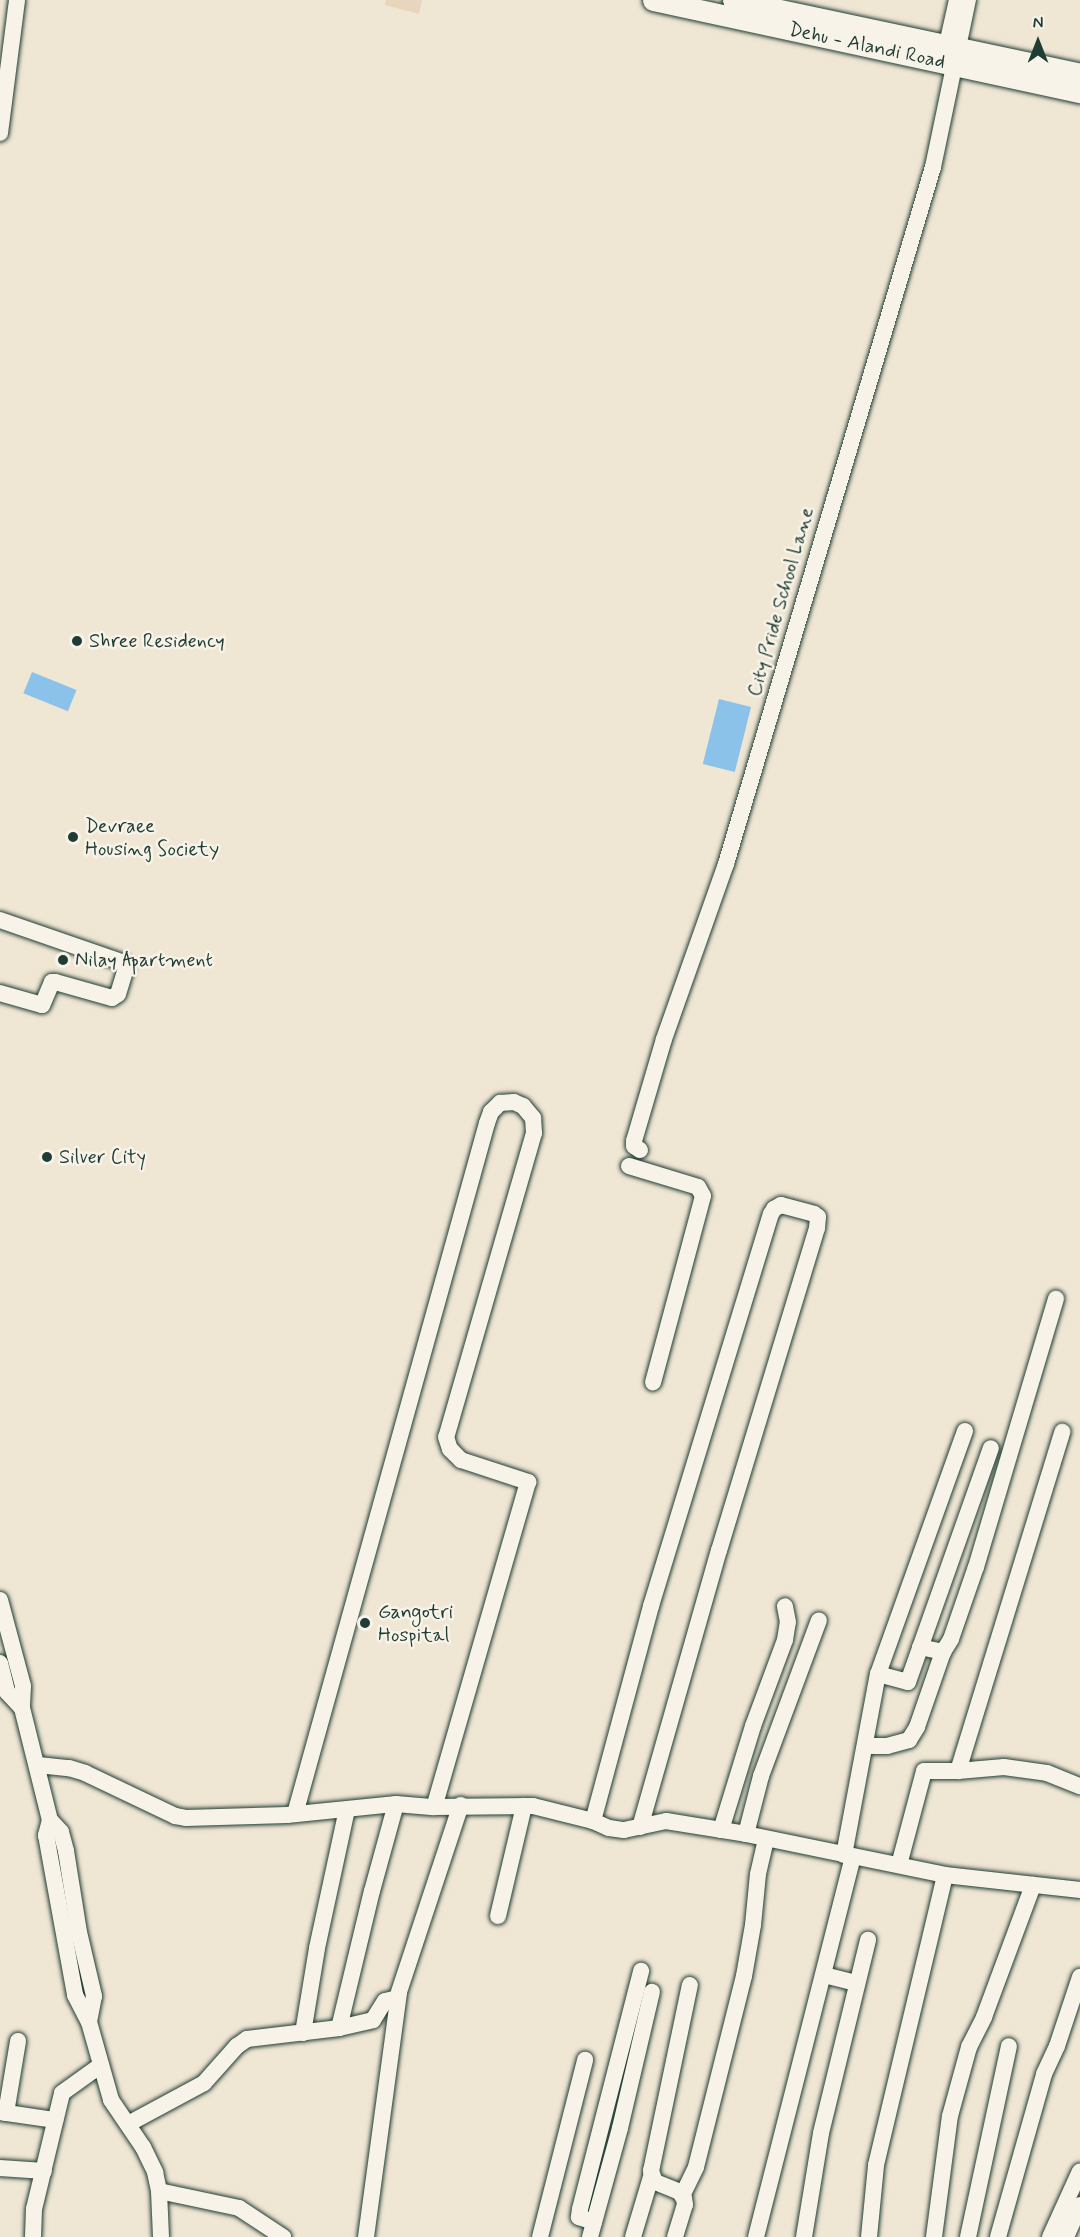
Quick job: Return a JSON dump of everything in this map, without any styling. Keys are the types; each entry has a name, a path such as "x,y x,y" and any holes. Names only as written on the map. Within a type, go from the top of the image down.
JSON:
{"main road":[{"name":"Dehu - Alandi Road","path":"653,0 951,55 1080,74"},
{"name":"Dehu - Alandi Road","path":"733,0 951,55 1080,92"}],"street":[{"path":"0,133 18,0"},
{"path":"951,55 957,0"},
{"path":"951,55 968,0"},
{"name":"City Pride School Lane","path":"637,1148 666,1032 726,864 933,167 951,55"},
{"path":"0,920 124,963 126,968 118,994 112,998 55,982 52,982 42,1005 0,993"},
{"path":"295,1814 487,1123 491,1112 500,1103 514,1102 523,1106 533,1118 534,1133 446,1437 450,1449 461,1460 528,1482 434,1807"},
{"path":"629,1166 698,1187 703,1196 653,1382"},
{"path":"593,1821 651,1606 771,1214 781,1205 814,1214 818,1217 817,1228 719,1550 640,1827"},
{"path":"866,1746 886,1746 909,1740 916,1727 943,1652 951,1639 976,1567 1056,1299"},
{"path":"756,2237 824,1975 849,1856 878,1674 965,1431"},
{"path":"958,1771 1062,1432"},
{"path":"878,1674 908,1683 991,1448"},
{"path":"0,1600 23,1686 22,1708 50,1820 46,1835 75,1995 89,2022 111,2100 143,2147 154,2172 159,2191 161,2237"},
{"path":"721,1830 753,1726 785,1640 788,1622 785,1606"},
{"path":"746,1834 761,1776 819,1620"},
{"path":"920,1647 943,1652"},
{"path":"0,1663 7,1692 22,1708"},
{"path":"38,1765 69,1768 85,1773 175,1816 199,1819 295,1814 396,1804 434,1807 524,1806 593,1821 609,1828 624,1830 666,1821 746,1834 945,1875 1080,1890"},
{"path":"899,1865 924,1770 958,1771 1004,1767 1047,1773 1080,1786"},
{"path":"339,2028 396,1804"},
{"path":"366,2237 398,1998 461,1805"},
{"path":"498,1916 524,1806"},
{"path":"303,2033 317,1948 347,1809"},
{"path":"682,2196 696,2167 744,1976 753,1924 758,1874 766,1839"},
{"path":"869,2237 876,2165 945,1875"},
{"path":"934,2237 950,2116 969,2047 984,2017 1033,1885"},
{"path":"804,2237 821,2133 868,1940"},
{"path":"641,1971 580,2209 579,2217 592,2230 620,2128 652,1992"},
{"path":"824,1975 856,1983"},
{"path":"998,2237 1044,2074 1057,2046 1080,1977"},
{"path":"633,2237 651,2177 690,1985"},
{"path":"128,2124 204,2083 237,2046 247,2039 339,2028 373,2020 385,2001 398,1998"},
{"path":"18,2041 3,2113 55,2120"},
{"path":"968,2237 1009,2046"},
{"path":"540,2237 585,2060"},
{"path":"33,2237 34,2209 62,2093 101,2066"},
{"path":"0,2168 44,2171"},
{"path":"1050,2237 1080,2171"},
{"path":"651,2177 682,2196 686,2205 675,2237"},
{"path":"159,2191 239,2208 283,2237"},
{"path":"1066,2237 1080,2205"}],"shaded area":[{"path":"386,0 422,0 419,14 385,5"}],"water":[{"path":"32,672 77,690 68,711 23,693"},
{"path":"719,699 751,707 735,772 703,764"}],"place":[{"name":"Shree Residency","path":"77,641"},
{"name":"Devraee Housing Society","path":"73,837"},
{"name":"Nilay Apartment","path":"63,960"},
{"name":"Silver City","path":"47,1157"},
{"name":"Gangotri Hospital","path":"365,1623"}]}
